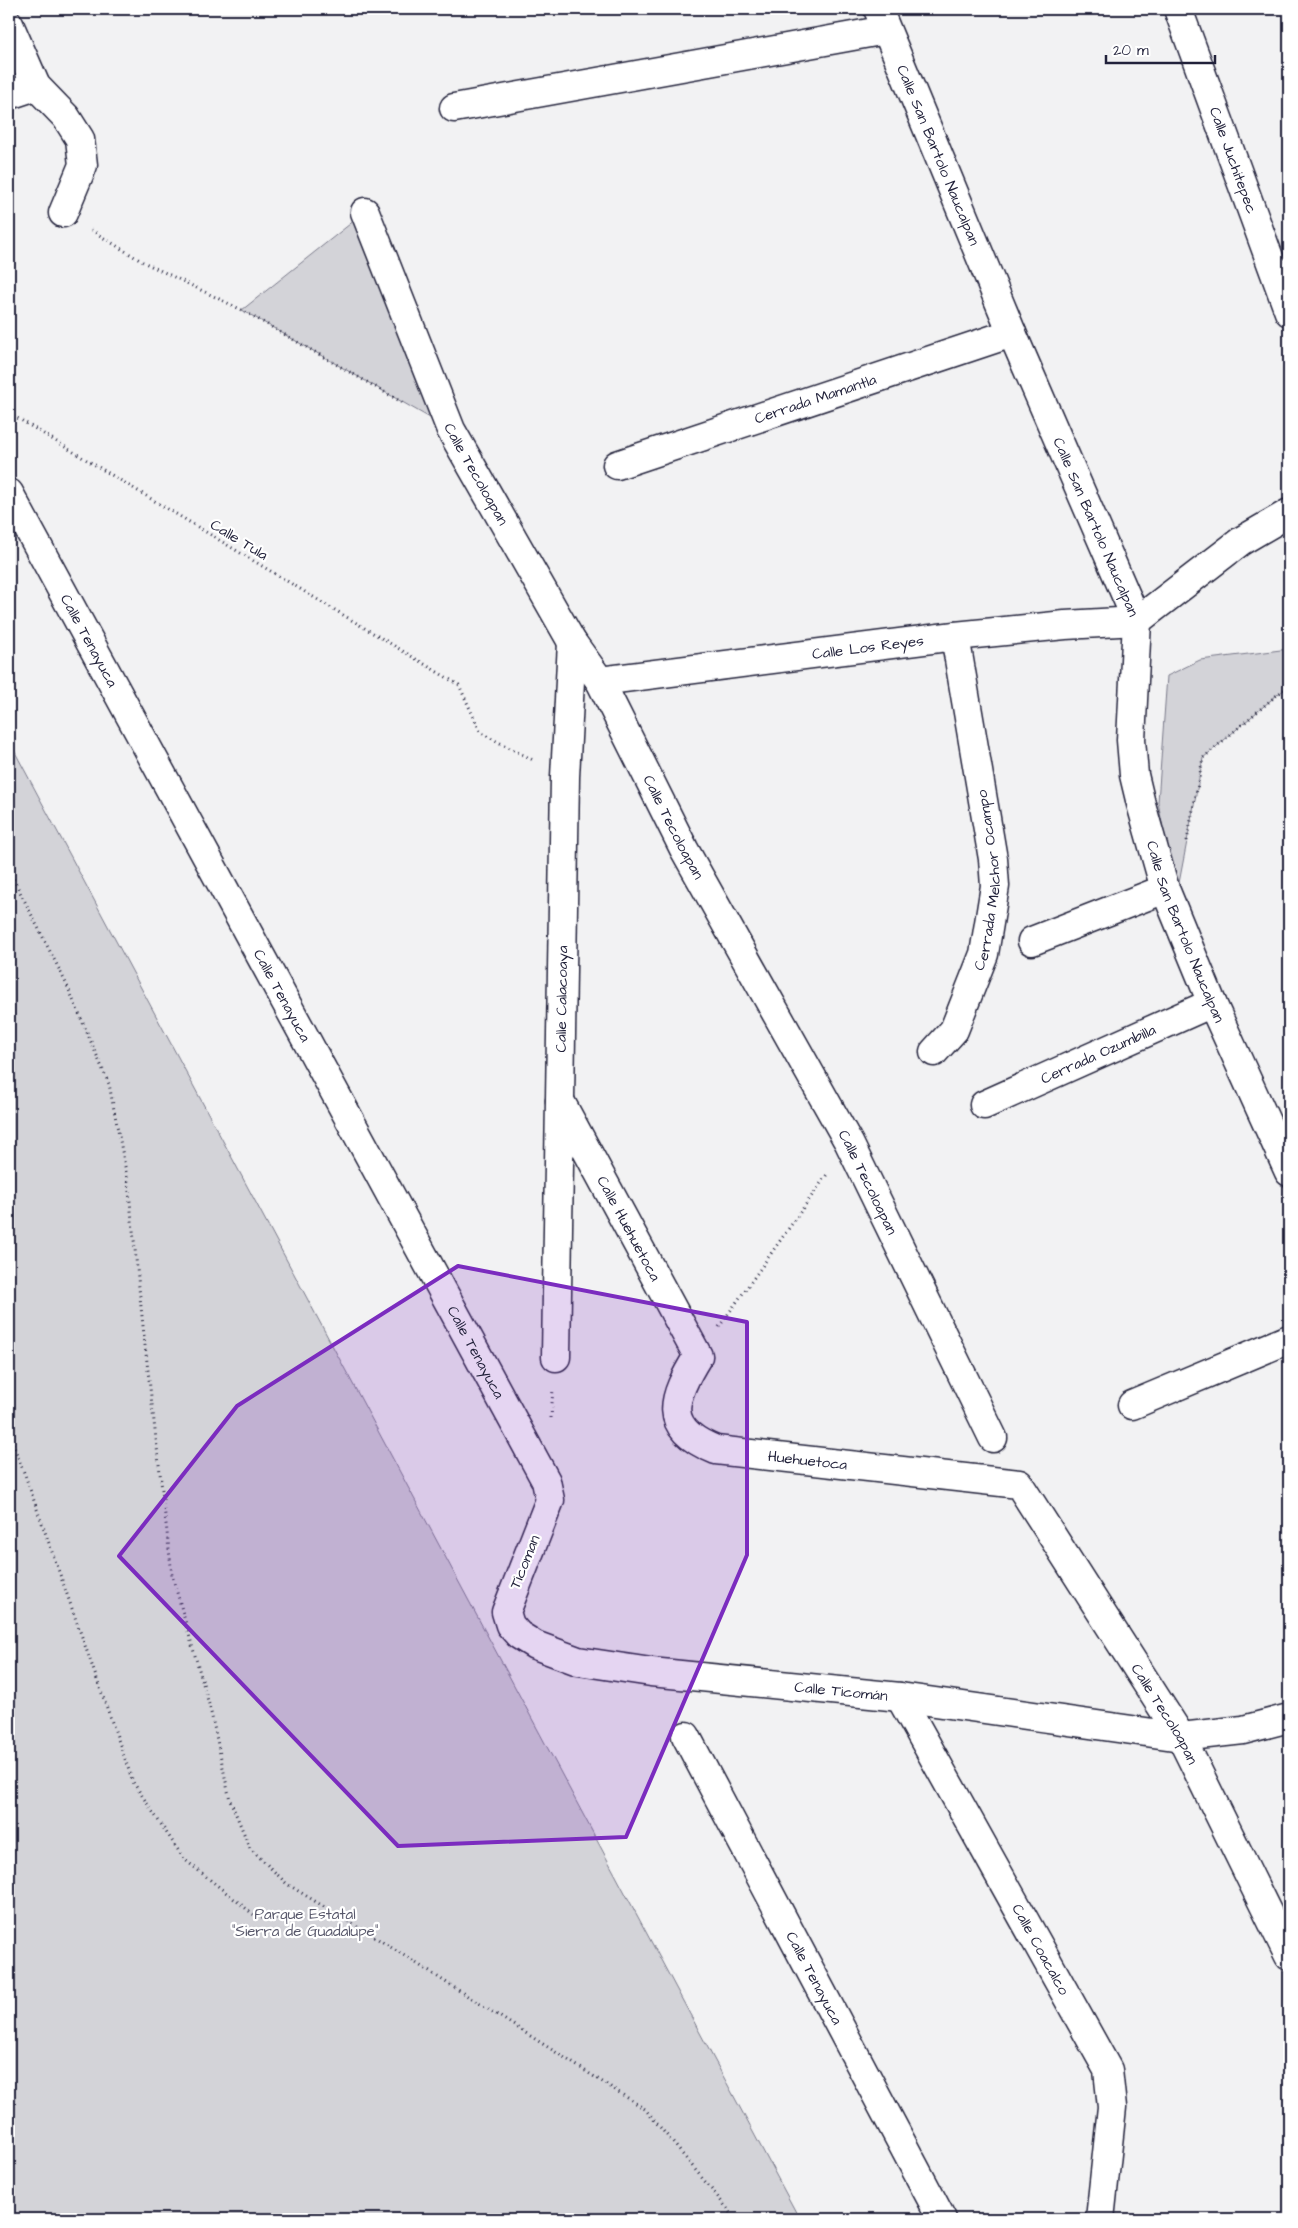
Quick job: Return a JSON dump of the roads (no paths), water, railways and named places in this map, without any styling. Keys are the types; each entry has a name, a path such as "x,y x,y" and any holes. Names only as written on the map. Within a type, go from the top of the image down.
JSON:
{"street":[{"name":"Calle Juchitepec","path":"1178,9 1289,312"},
{"path":"454,108 882,19"},
{"name":"Calle San Bartolo Naucalpan","path":"882,19 1012,333 1137,621 1131,740 1134,775 1165,890 1212,1003 1289,1172"},
{"path":"9,24 36,86 66,117 80,139 83,165 63,213"},
{"path":"9,95 36,86"},
{"name":"Calle Tecoloapan","path":"364,212 451,430 572,642 600,681 684,849 849,1143 993,1438"},
{"name":"Cerrada Mamantla","path":"617,465 1012,333"},
{"name":"Calle Tenayuca","path":"9,493 546,1481 550,1500"},
{"path":"1137,621 1241,541 1289,513"},
{"name":"Calle Los Reyes","path":"600,681 955,636 1137,621"},
{"name":"Cerrada Melchor Ocampo","path":"934,1052 954,1030 984,954 995,886 993,859 955,636"},
{"name":"Calle Calacoaya","path":"556,1357 566,777 572,642"},
{"path":"1032,941 1165,890"},
{"name":"Cerrada Ozumbilla","path":"984,1105 1212,1003"},
{"name":"Calle Huehuetoca","path":"560,1101 698,1356"},
{"path":"1132,1405 1289,1339"},
{"name":"Huehuetoca","path":"698,1356 681,1383 676,1397 676,1409 681,1425 689,1437 716,1450 1019,1484"},
{"name":"Calle Tecoloapan","path":"1019,1484 1181,1737 1289,1956"},
{"name":"Ticoman","path":"510,1625 506,1612 550,1500"},
{"name":"Calle Ticomán","path":"510,1625 519,1636 535,1645 578,1661 652,1672 900,1697 1181,1737 1243,1730 1289,1718"},
{"name":"Calle Coacalco","path":"900,1697 1108,2070 1112,2107 1100,2219"},
{"name":"Calle Tenayuca","path":"686,1736 942,2219"}],"park label":[{"name":"Parque Estatal \"Sierra de Guadalupe\"","path":"305,1922"}]}
